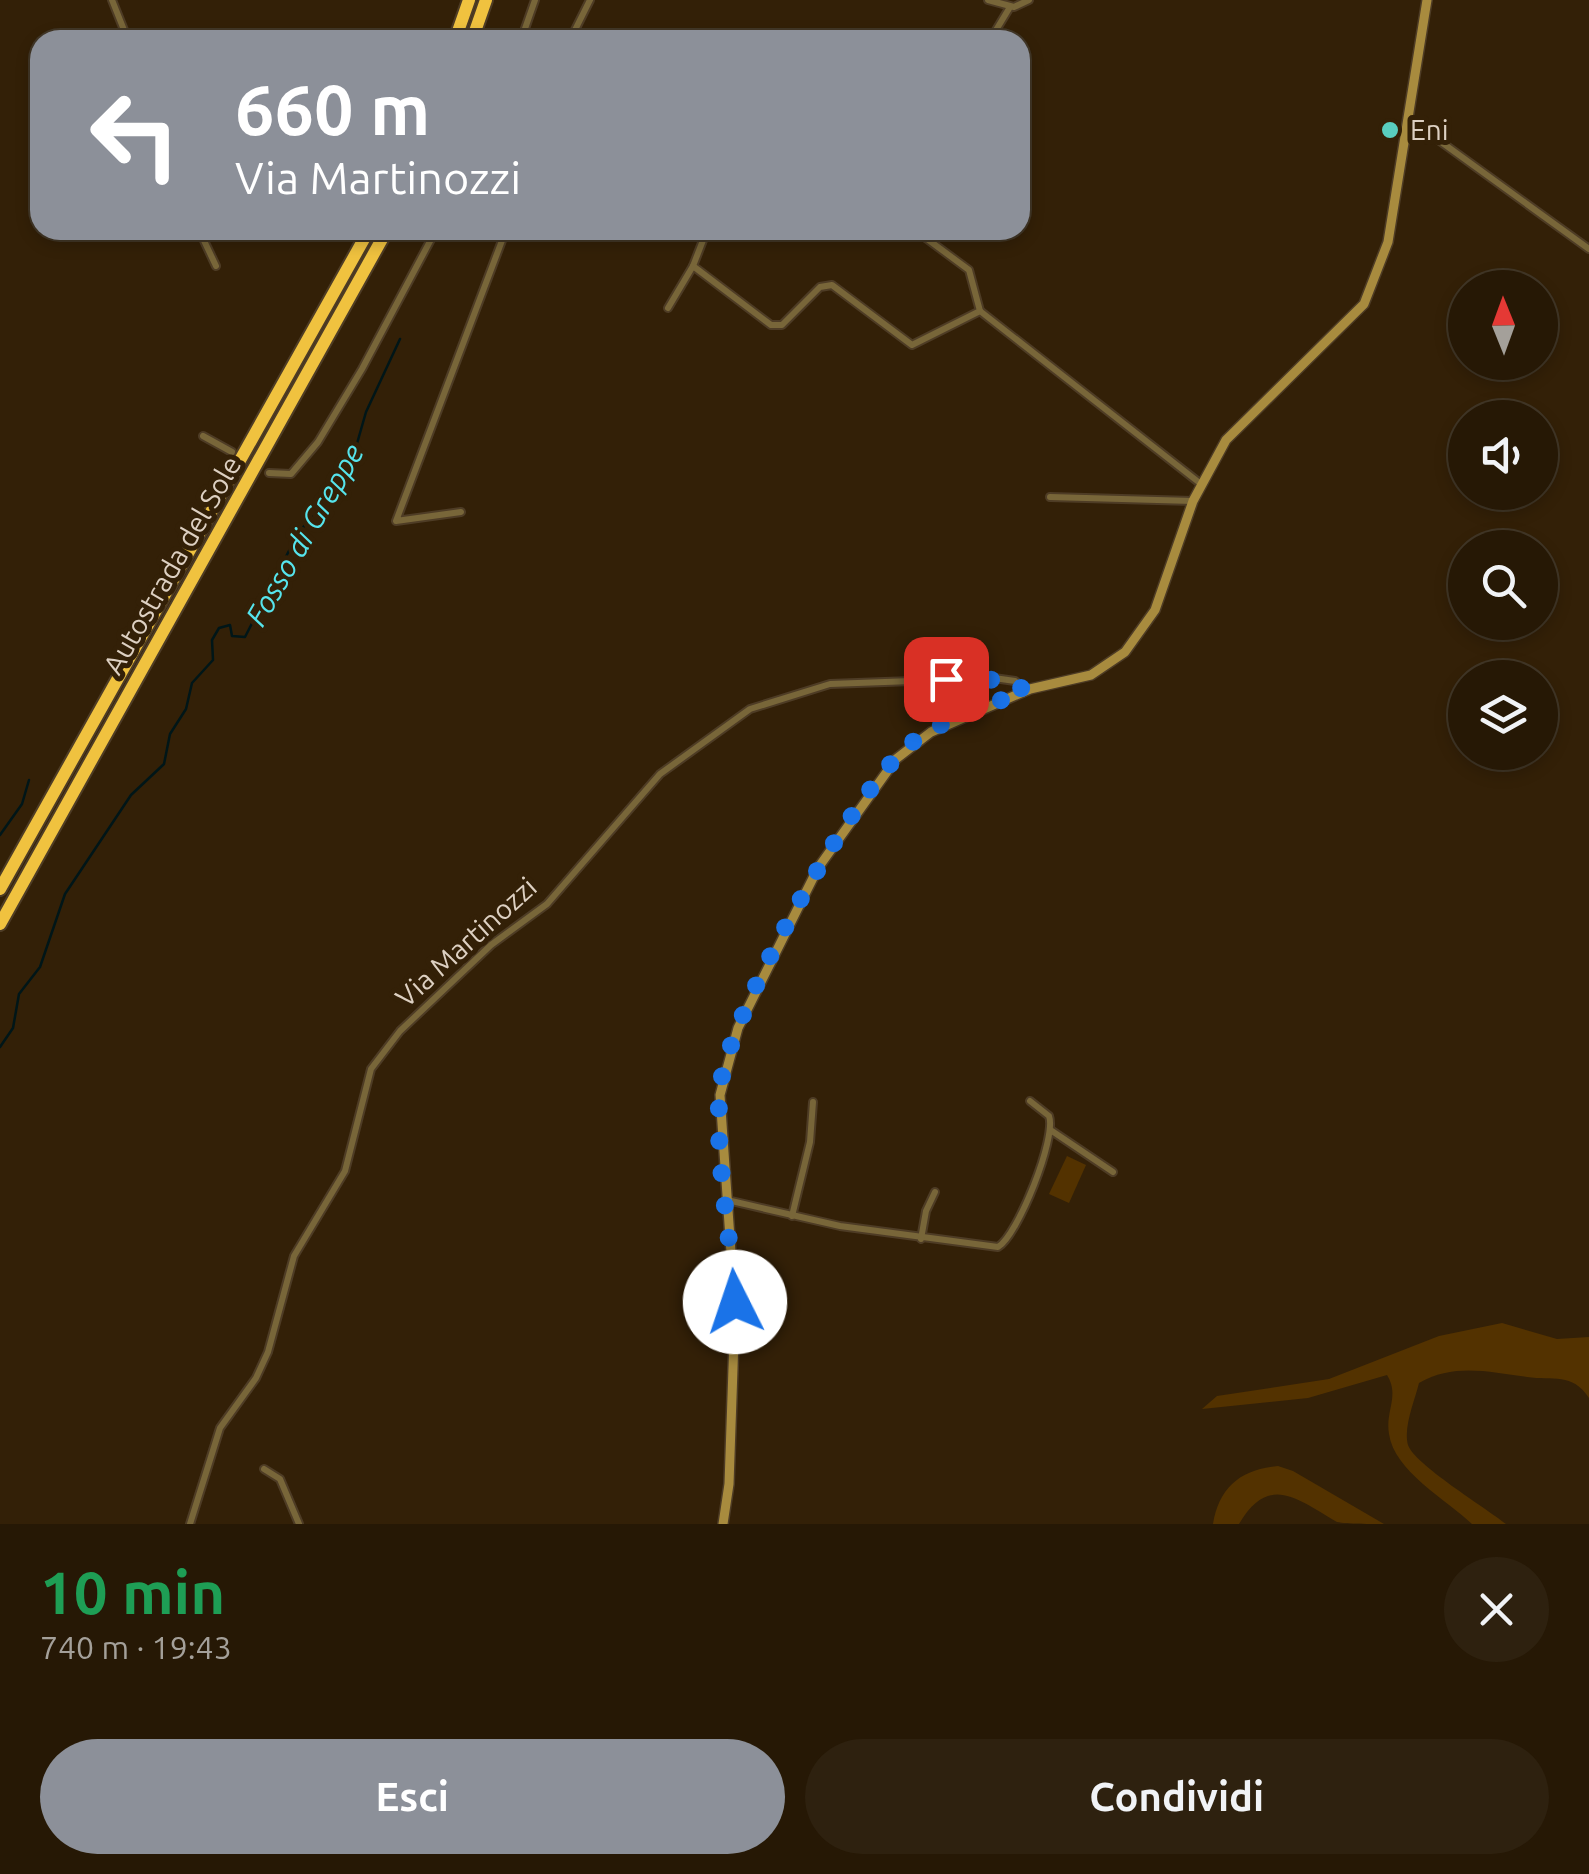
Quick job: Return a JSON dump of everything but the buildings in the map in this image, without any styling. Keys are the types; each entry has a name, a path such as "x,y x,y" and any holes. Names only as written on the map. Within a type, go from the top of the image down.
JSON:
{"highway":[{"path":"459,30 469,0"},
{"path":"476,30 486,0"},
{"name":"Autostrada del Sole","path":"0,889 363,240"},
{"name":"Autostrada del Sole","path":"0,924 381,240"}],"main road":[{"path":"723,1524 735,1319 720,1101 725,1062 740,1022 818,868 877,781 910,745 1026,691 1092,675 1132,645 1159,601 1201,484 1236,426 1342,330 1372,290 1388,242 1426,0"}],"street":[{"path":"112,0 124,30"},
{"path":"524,30 535,0"},
{"path":"575,30 590,0"},
{"path":"988,0 1010,6 1029,0"},
{"path":"996,30 1010,6"},
{"path":"1406,117 1589,249"},
{"path":"204,240 216,266"},
{"path":"269,473 291,474 322,436 430,240"},
{"path":"461,512 396,521 502,240"},
{"path":"668,308 703,240"},
{"path":"929,240 967,268 980,311 1201,484"},
{"path":"693,266 774,326 784,324 827,284 912,345 980,311"},
{"path":"203,436 232,452"},
{"path":"1050,498 1193,501"},
{"name":"Via Martinozzi","path":"190,1524 218,1432 265,1359 294,1256 346,1171 370,1068 416,1015 491,945 546,904 656,777 757,704 806,688 850,682 994,678 1015,681 1026,691"},
{"path":"792,1216 810,1146 813,1102"},
{"path":"727,1200 921,1239 986,1248 1004,1244 1014,1229 1052,1131 1049,1116 1030,1102"},
{"path":"1052,1131 1113,1172"},
{"path":"921,1239 926,1210 936,1192"},
{"path":"264,1469 280,1478 299,1524"}],"shaded area":[{"path":"1067,1156 1086,1165 1069,1203 1049,1194"},
{"path":"1502,1323 1557,1339 1589,1337 1589,1398 1576,1384 1561,1379 1472,1371 1445,1373 1419,1383 1407,1438 1413,1453 1423,1463 1506,1524 1472,1524 1423,1484 1401,1460 1389,1434 1392,1390 1387,1375 1308,1398 1202,1409 1217,1396 1329,1379 1439,1336"},
{"path":"1278,1466 1384,1524 1337,1522 1296,1499 1273,1495 1250,1508 1239,1524 1213,1524 1220,1500 1234,1482 1253,1471"}],"waterway":[{"name":"Fosso di Greppe","path":"0,1047 13,1028 19,994 40,967 65,894 131,795 164,764 170,734 186,709 192,683 213,660 212,640 219,628 230,625 232,636 245,637 296,537 352,461 366,412 400,339"},
{"path":"0,835 22,804 29,780"}],"place":[{"name":"Eni","path":"1390,130"}],"route":[{"path":"735,1302 720,1101 722,1072 730,1045 818,868 885,771 921,737 1026,691 1019,683 1008,680 946,679"}]}
